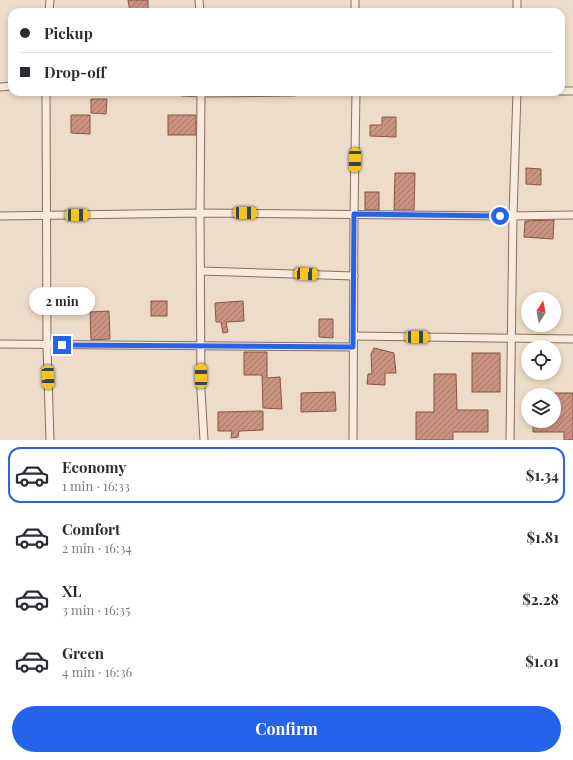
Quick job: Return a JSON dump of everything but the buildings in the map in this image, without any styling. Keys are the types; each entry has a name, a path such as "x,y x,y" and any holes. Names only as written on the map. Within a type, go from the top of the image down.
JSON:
{"street":[{"path":"46,96 47,345 50,440"},
{"path":"201,96 201,345 204,440"},
{"path":"353,440 356,96"},
{"path":"510,440 513,216 517,96"},
{"path":"0,216 200,213 513,216 573,215"},
{"path":"201,271 354,276"},
{"path":"354,336 573,339"},
{"path":"0,344 353,347"}],"route":[{"path":"62,345 353,347 354,214 500,216"}]}
